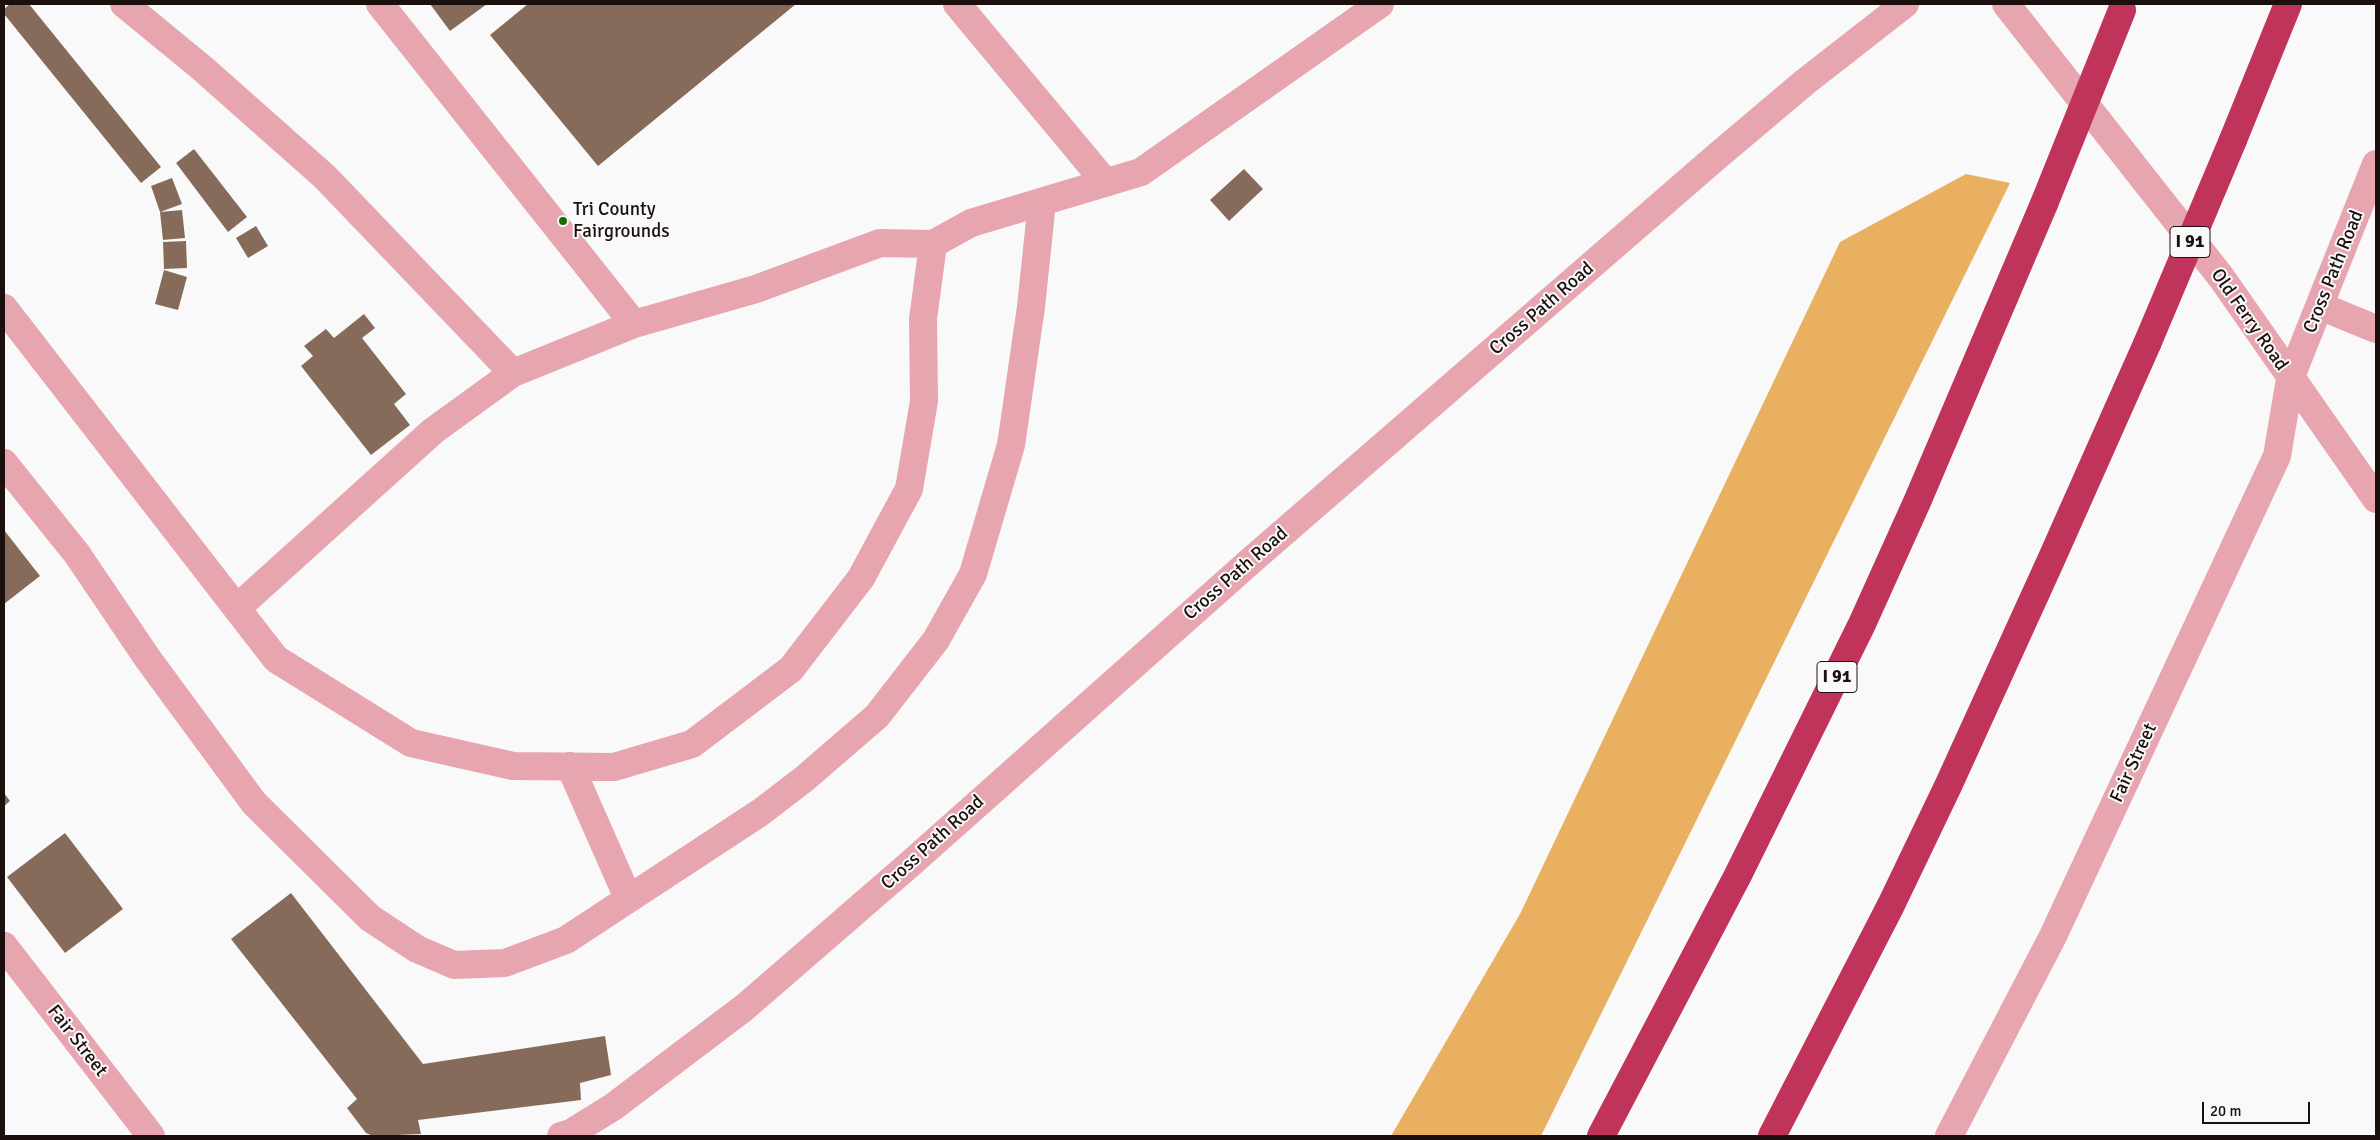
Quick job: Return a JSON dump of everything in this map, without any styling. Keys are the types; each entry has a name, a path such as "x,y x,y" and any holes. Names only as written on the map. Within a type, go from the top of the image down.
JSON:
{"highway":[{"name":"I 91","path":"1772,1136 1886,914 1949,784 2052,560 2233,140 2288,4"},
{"name":"I 91","path":"1601,1136 1738,875 1862,624 1917,502 2044,204 2124,7"}],"street":[{"path":"124,4 202,68 325,177 513,373"},
{"path":"380,4 634,324"},
{"path":"957,4 1106,183"},
{"path":"237,608 433,430 513,373 634,324 756,289 880,243 933,244 970,223 1141,172 1380,4"},
{"name":"Cross Path Road","path":"561,1136 571,1133 613,1107 752,1001 917,858 1261,552 1716,158 1805,82 1905,4"},
{"name":"Old Ferry Road","path":"2006,4 2221,277 2290,379 2376,498"},
{"name":"Cross Path Road","path":"2290,379 2376,164"},
{"path":"4,463 77,554 148,659 254,803 370,918 417,949 454,964 505,963 566,940 762,812 804,779 877,716 936,640 973,574 1011,444 1031,308 1042,202"},
{"path":"4,308 276,659 411,743 513,766 614,766 692,744 792,669 861,578 909,489 924,401 923,319 933,244"},
{"path":"2320,306 2376,329"},
{"name":"Fair Street","path":"1949,1136 2053,936 2277,456 2290,379"},
{"path":"570,766 628,898"},
{"name":"Fair Street","path":"4,946 151,1136"}],"shaded area":[{"path":"1966,174 2010,183 1541,1136 1391,1136 1520,914 1840,242"}],"building":[{"path":"10,4 29,4 161,167 141,183 4,14 4,9"},
{"path":"430,4 487,4 450,31"},
{"path":"528,4 796,4 598,166 490,35"},
{"path":"194,149 247,217 228,232 176,163"},
{"path":"1244,169 1263,189 1229,221 1210,200"},
{"path":"172,178 182,204 160,212 151,186"},
{"path":"182,210 185,238 163,240 160,212"},
{"path":"256,226 268,246 248,258 236,238"},
{"path":"186,241 187,268 164,269 163,242"},
{"path":"164,270 187,277 178,310 155,304"},
{"path":"364,314 375,328 362,338 406,394 394,404 410,425 371,455 301,366 313,356 304,346 326,329 334,338"},
{"path":"4,530 40,576 4,604"},
{"path":"4,793 10,801 4,806"},
{"path":"65,833 123,909 65,953 7,877"},
{"path":"291,893 423,1064 605,1036 611,1075 580,1083 581,1100 418,1120 421,1134 373,1136 366,1133 347,1108 357,1099 231,939"}],"place":[{"name":"Tri County Fairgrounds","path":"563,221"}]}
